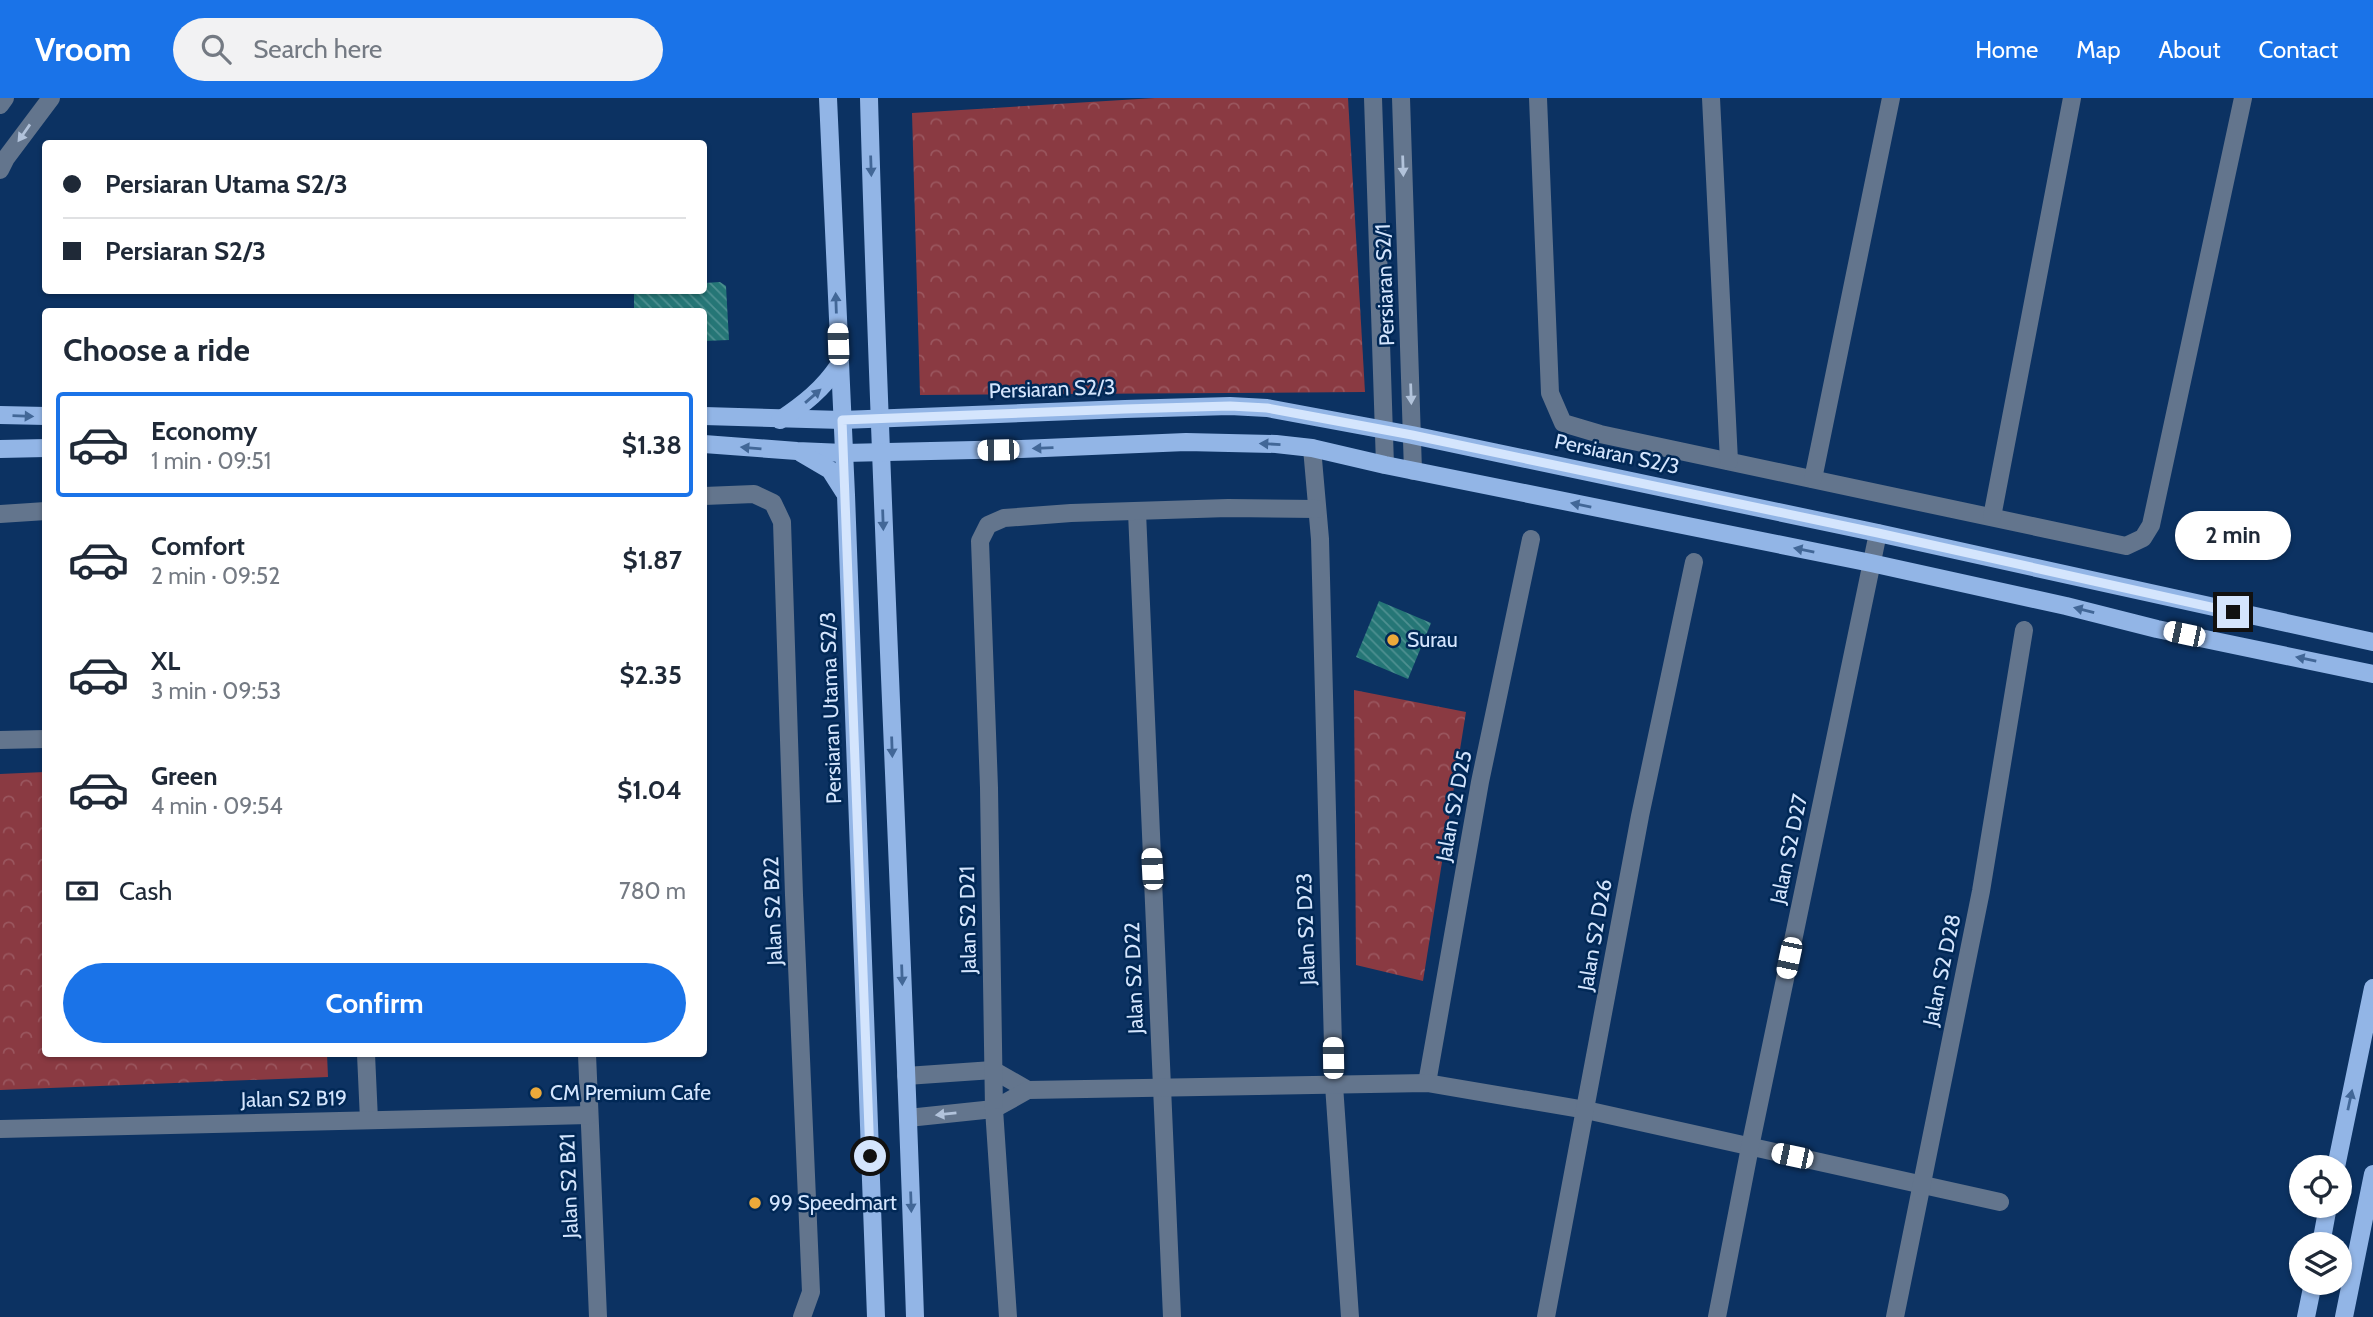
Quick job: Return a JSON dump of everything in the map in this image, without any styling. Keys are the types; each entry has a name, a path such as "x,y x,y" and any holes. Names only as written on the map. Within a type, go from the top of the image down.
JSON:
{"main road":[{"name":"Persiaran Utama S2/3","path":"828,98 846,495 876,1317"},
{"path":"869,98 878,419 915,1317"},
{"path":"780,420 814,396 839,365"},
{"name":"Persiaran S2/3","path":"707,416 842,420 1230,406 1267,408 1412,435 1878,533 2373,642"},
{"path":"0,415 42,416"},
{"path":"707,444 844,453 1197,442 1276,444 1312,448 1413,471 1871,563 2157,629 2373,674"},
{"path":"0,449 42,448"},
{"path":"797,452 830,470 846,495"},
{"path":"2339,635 2373,628"},
{"path":"2342,667 2373,689"},
{"path":"2338,1155 2373,988"},
{"path":"2344,1317 2373,1174"},
{"path":"2306,1317 2311,1295"}],"street":[{"path":"0,105 5,98"},
{"path":"0,170 51,98"},
{"name":"Persiaran S2/1","path":"1373,98 1385,465"},
{"name":"Persiaran S2/1","path":"1401,98 1413,471"},
{"path":"1538,98 1550,393 1563,423 1600,434 2126,546 2143,538 2151,525 2243,98"},
{"path":"1711,98 1729,461"},
{"path":"1813,479 1891,98"},
{"path":"1993,517 2072,98"},
{"name":"Jalan S2 D23","path":"1312,448 1320,539 1324,786 1334,1085 1350,1317"},
{"name":"Jalan S2 B22","path":"707,496 754,494 772,503 782,522 811,1292 802,1317"},
{"path":"1137,512 1228,508 1317,509"},
{"path":"0,514 42,511"},
{"name":"Jalan S2 D21","path":"1007,1317 994,1109 989,801 980,541 988,525 1004,518 1137,512"},
{"name":"Jalan S2 D22","path":"1137,512 1172,1317"},
{"name":"Jalan S2 D27","path":"1717,1317 1878,533"},
{"name":"Jalan S2 D25","path":"1427,1083 1480,782 1531,539"},
{"name":"Jalan S2 D26","path":"1546,1317 1640,816 1694,562"},
{"name":"Jalan S2 D28","path":"1895,1317 1981,891 2024,630"},
{"path":"0,740 42,739"},
{"path":"366,1057 369,1120"},
{"name":"Jalan S2 B21","path":"587,1057 597,1317"},
{"path":"906,1076 993,1070 1028,1090"},
{"path":"908,1118 994,1109 1028,1090 1427,1083 1586,1110 2000,1202"},
{"name":"Jalan S2 B19","path":"0,1129 589,1115"}],"green space":[{"path":"1155,98 1348,98 1365,392 920,395 912,113"},
{"path":"1354,690 1466,712 1423,981 1356,965"},
{"path":"42,772 42,1057 327,1057 328,1077 0,1090 0,774"}],"building":[{"path":"720,282 726,286 729,340 707,341 707,308 634,308 634,294 707,294 707,283"},
{"name":"Surau","path":"1379,601 1431,623 1408,679 1356,657"}],"place":[{"name":"Surau","path":"1393,640"},
{"name":"CM Premium Cafe","path":"536,1093"},
{"name":"99 Speedmart","path":"755,1203"}],"route":[{"path":"870,1156 842,420 1230,406 1267,408 1412,435 1878,533 2233,612"}]}
